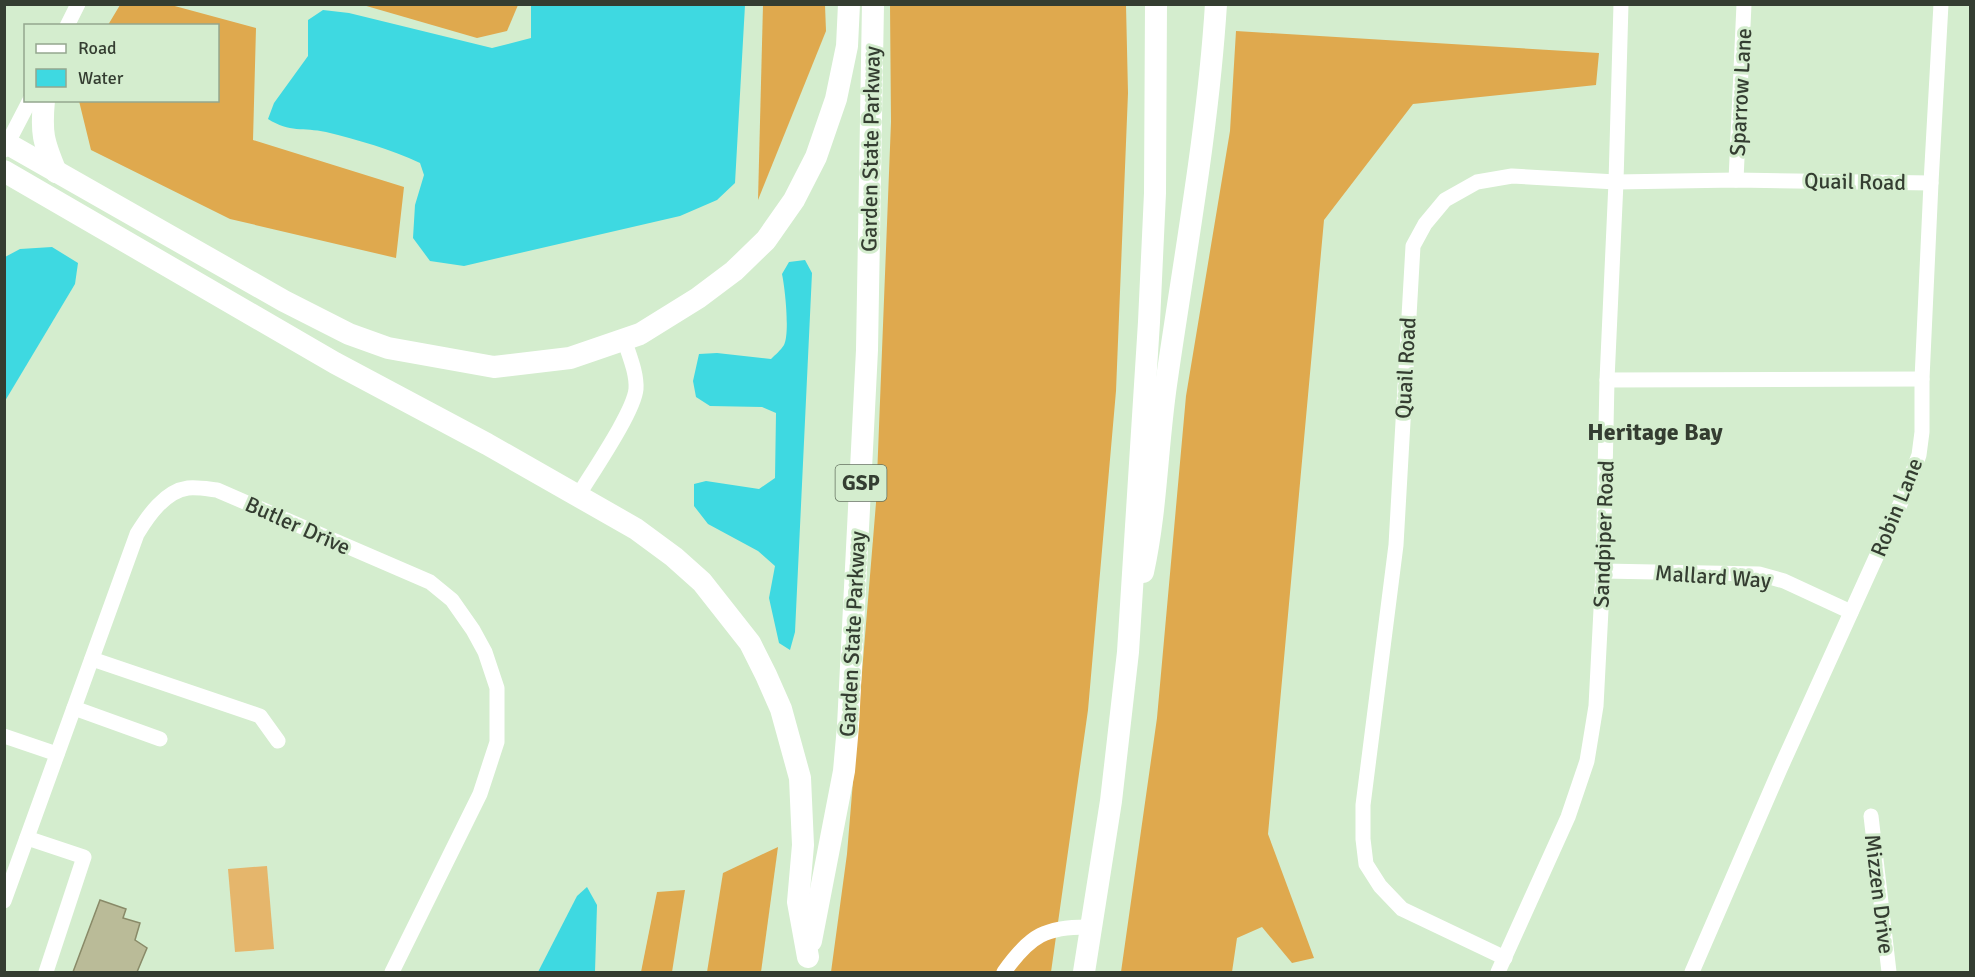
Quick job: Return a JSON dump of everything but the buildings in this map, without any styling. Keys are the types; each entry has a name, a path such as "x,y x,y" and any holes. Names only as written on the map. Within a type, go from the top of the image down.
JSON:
{"highway":[{"path":"6,147 56,172 284,301 349,334 388,348 494,367 570,358 640,334 698,298 734,271 765,240 794,200 816,157 836,99 847,46 849,4"},
{"name":"Garden State Parkway","path":"807,965 844,771 848,726 867,350 873,4"},
{"path":"1084,972 1111,801 1128,652 1154,217 1156,4"},
{"path":"1131,608 1143,572 1150,537 1166,381 1202,141 1216,4"},
{"path":"44,102 42,134 45,148 56,172"},
{"path":"4,171 334,363 487,444 636,529 674,556 702,582 750,643 766,675 781,709 800,778 803,845 798,902 807,965"}],"street":[{"path":"68,24 78,4"},
{"name":"Sandpiper Road","path":"1502,965 1568,817 1587,761 1596,706 1603,570 1607,380 1621,4"},
{"name":"Sparrow Lane","path":"1736,180 1744,4"},
{"name":"Robin Lane","path":"1692,972 1780,769 1902,500 1919,455 1922,432 1931,183 1941,4"},
{"path":"6,147 29,102"},
{"name":"Quail Road","path":"1502,965 1402,909 1380,886 1366,864 1363,839 1363,805 1396,545 1413,246 1425,224 1445,200 1477,182 1512,176 1616,182 1736,180 1931,183"},
{"path":"578,496 630,410 636,390 634,373 624,339"},
{"path":"1607,380 1923,379"},
{"name":"Butler Drive","path":"4,901 137,534 147,518 164,499 187,488 217,490 430,582 452,600 485,652 497,688 497,742 480,795 392,972"},
{"name":"Mallard Way","path":"1603,570 1759,574 1784,581 1851,612"},
{"path":"92,659 260,716 278,741"},
{"path":"74,708 160,739"},
{"path":"4,736 57,754"},
{"name":"Mizzen Drive","path":"1871,816 1889,972"},
{"path":"27,838 84,857 46,972"},
{"path":"1004,972 1018,954 1046,931 1065,926 1092,927"}],"shaded area":[{"path":"518,4 507,31 477,38 363,5"},
{"path":"120,5 171,5 256,28 253,140 404,187 396,258 230,219 91,150 79,102 219,102 219,24 109,24"},
{"path":"763,5 825,5 826,31 758,200"},
{"path":"890,5 1126,5 1128,93 1116,391 1088,710 1051,972 831,972 847,854 876,503 891,122"},
{"path":"1236,31 1599,53 1596,85 1413,104 1324,220 1268,834 1314,958 1292,963 1262,927 1237,938 1232,972 1121,972 1157,718 1186,396 1230,131"},
{"path":"778,847 761,972 707,972 723,873"},
{"path":"267,866 274,949 235,952 228,869"},
{"path":"685,890 672,972 641,972 657,892"}],"water":[{"path":"531,5 745,5 735,183 717,200 680,216 464,266 430,261 413,238 415,205 424,175 420,163 398,153 362,142 326,132 290,128 268,119 274,103 308,56 308,20 323,10 349,13 492,48 531,38"},
{"path":"52,247 78,263 75,284 5,401 5,257 20,249"},
{"path":"805,260 812,273 795,632 790,650 779,643 769,598 775,566 758,551 708,524 694,506 694,484 706,481 759,489 775,478 776,413 762,407 710,406 696,397 693,381 699,354 717,353 771,359 780,351 787,331 786,299 782,274 789,262"},
{"path":"587,887 597,905 595,972 538,972 577,896"}],"district":[{"name":"Heritage Bay","path":"1655,432"}]}
